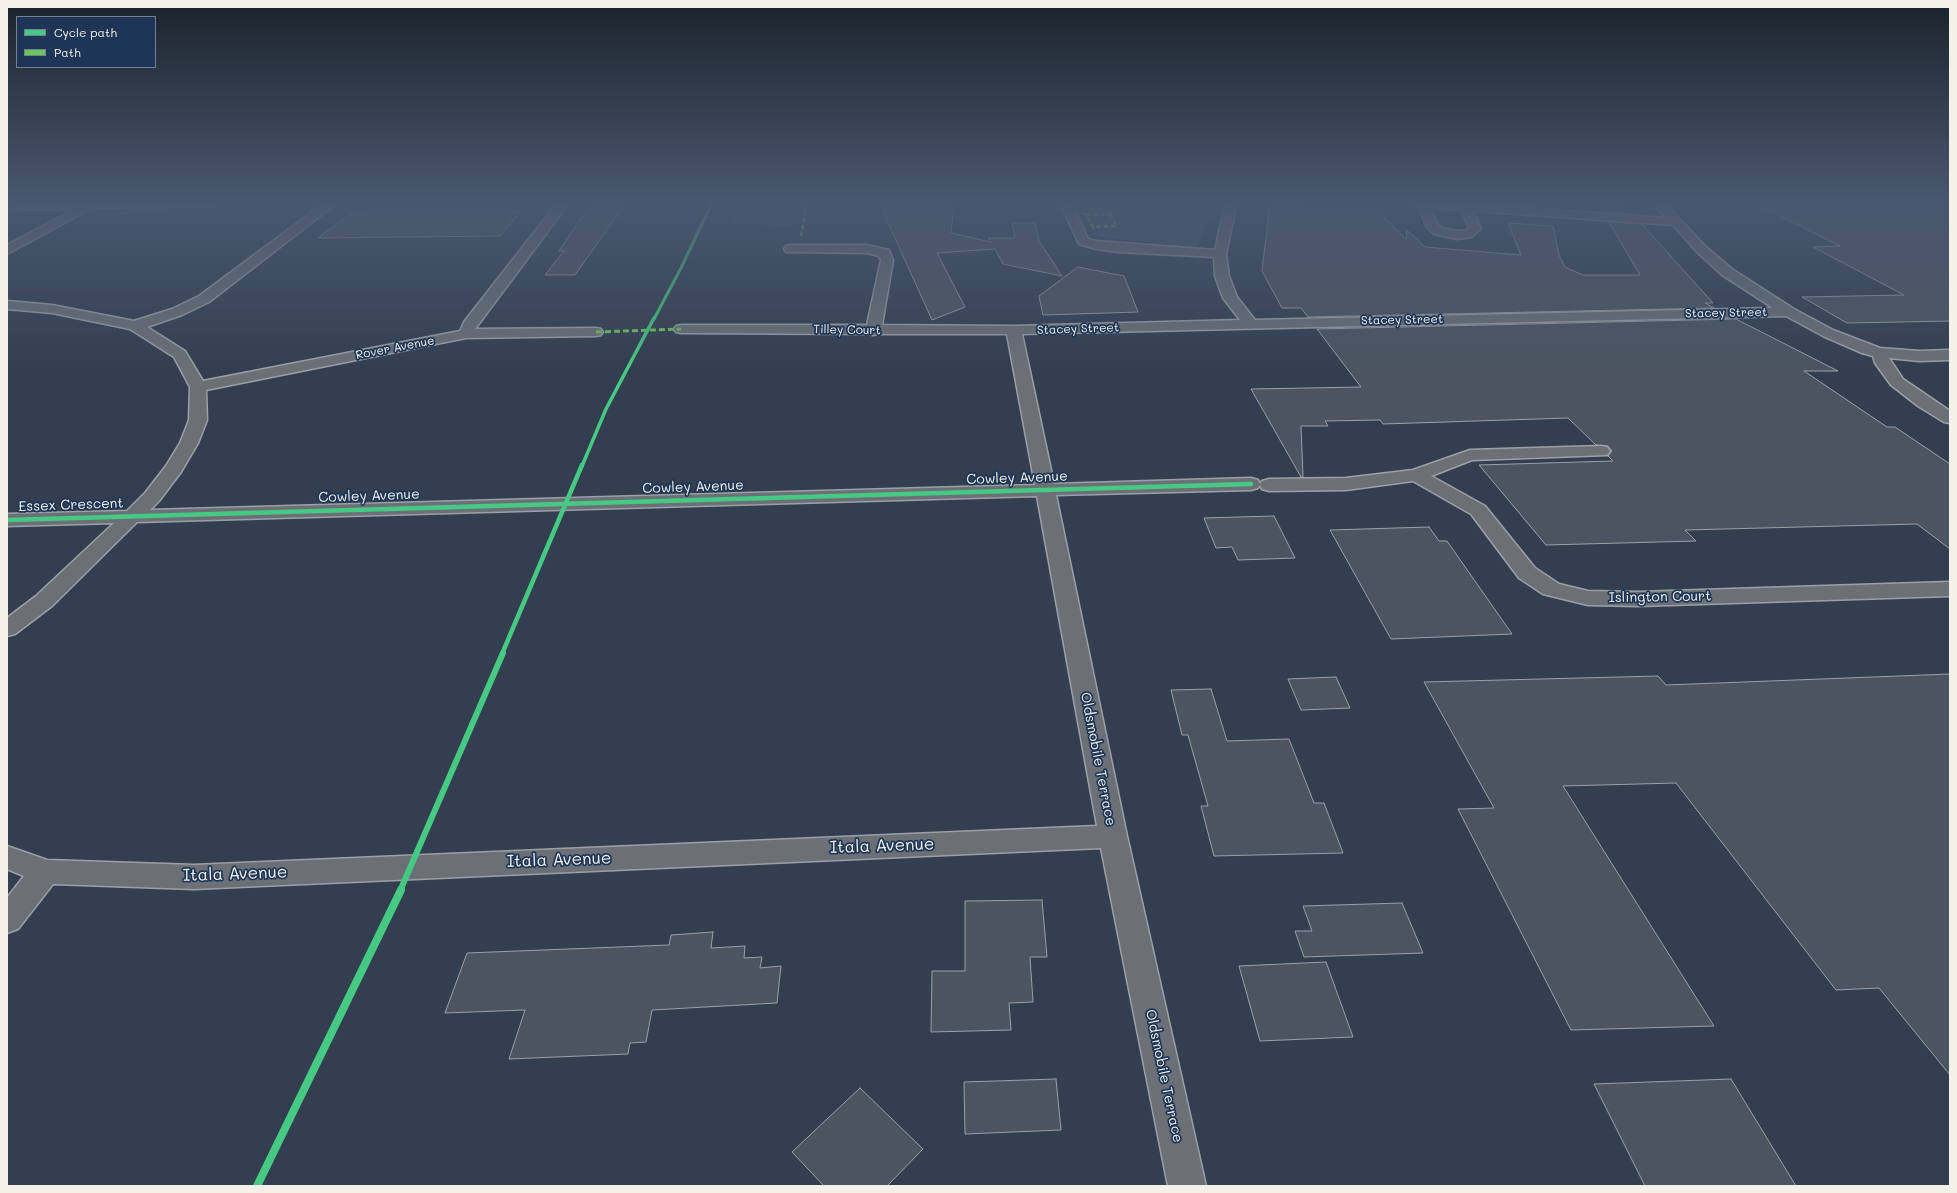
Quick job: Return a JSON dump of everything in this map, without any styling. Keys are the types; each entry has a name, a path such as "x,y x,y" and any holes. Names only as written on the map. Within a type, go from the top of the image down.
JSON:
{"street":[{"path":"135,326 177,312 204,299 257,259"},
{"path":"466,334 469,325 520,259"},
{"path":"873,331 886,259"},
{"path":"1220,259 1222,276 1230,298 1251,324"},
{"path":"1712,259 1728,272 1789,312 1854,345 1880,353 1913,356 1950,355"},
{"path":"7,305 52,309 94,316 135,326 180,354 198,387 198,420 188,443 174,468 152,497 44,601 7,629"},
{"name":"Stacey Street","path":"1014,330 1789,312"},
{"name":"Tilley Court","path":"681,328 873,331 1014,330"},
{"name":"Oldsmobile Terrace","path":"1014,330 1113,836 1187,1186"},
{"name":"Rover Avenue","path":"198,387 466,334 596,332"},
{"path":"1880,353 1883,363 1897,382 1924,402 1950,418"},
{"name":"Cowley Avenue","path":"135,515 1260,484 1346,484 1416,475 1470,455 1601,451"},
{"name":"Islington Court","path":"1416,475 1478,510 1527,573 1551,589 1588,598 1638,599 1950,589"},
{"name":"Essex Crescent","path":"7,520 135,515"},
{"name":"Itala Avenue","path":"7,857 45,872 194,877 1113,836"},
{"path":"7,920 45,872"}],"building":[{"path":"558,259 586,259 575,275 545,275"},
{"path":"904,259 940,259 965,307 932,320"},
{"path":"1000,259 1051,259 1062,276 1003,264"},
{"path":"1263,259 1561,259 1565,267 1583,275 1640,275 1630,259 1673,259 1713,303 1705,303 1714,308 1308,317 1301,308 1282,308 1262,271"},
{"path":"1835,259 1950,259 1950,321 1847,323 1802,297 1904,295"},
{"path":"1078,267 1124,276 1138,312 1043,315 1039,296"},
{"path":"1736,319 1838,371 1804,371 1887,427 1895,427 1950,464 1950,549 1917,524 1685,530 1696,541 1546,545 1479,465 1613,461 1608,456 1612,451 1608,446 1596,445 1568,418 1383,424 1380,420 1325,421 1328,426 1301,426 1303,477 1301,477 1251,389 1361,387 1317,329"},
{"path":"1274,516 1295,558 1238,560 1232,547 1216,548 1204,518"},
{"path":"1429,527 1439,541 1447,541 1512,634 1391,639 1330,530"},
{"path":"1950,674 1950,1075 1879,988 1836,990 1676,783 1563,786 1714,1026 1571,1030 1458,809 1494,808 1424,682 1658,676 1666,685"},
{"path":"1336,677 1350,708 1301,710 1288,679"},
{"path":"1211,689 1227,741 1289,739 1314,803 1324,803 1343,853 1214,856 1201,806 1208,806 1188,735 1182,735 1171,690"},
{"path":"1042,900 1047,957 1030,957 1033,1002 1009,1003 1011,1030 931,1032 932,971 965,971 965,901"},
{"path":"1402,903 1423,953 1304,957 1295,931 1312,931 1303,906"},
{"path":"713,932 711,948 745,946 744,958 762,957 760,968 781,966 777,1003 652,1010 646,1042 630,1043 628,1054 509,1059 525,1010 445,1013 467,953 669,945 671,935"},
{"path":"1326,962 1353,1037 1260,1041 1239,966"},
{"path":"1056,1079 1061,1130 965,1134 964,1082"},
{"path":"1731,1079 1796,1186 1645,1186 1594,1084"},
{"path":"860,1088 923,1149 887,1186 824,1186 792,1152"}],"marked path":[{"path":"596,332 681,329"}],"cycle path":[{"path":"257,1186 412,867 606,409 685,259"},
{"path":"7,520 1251,484"}]}
